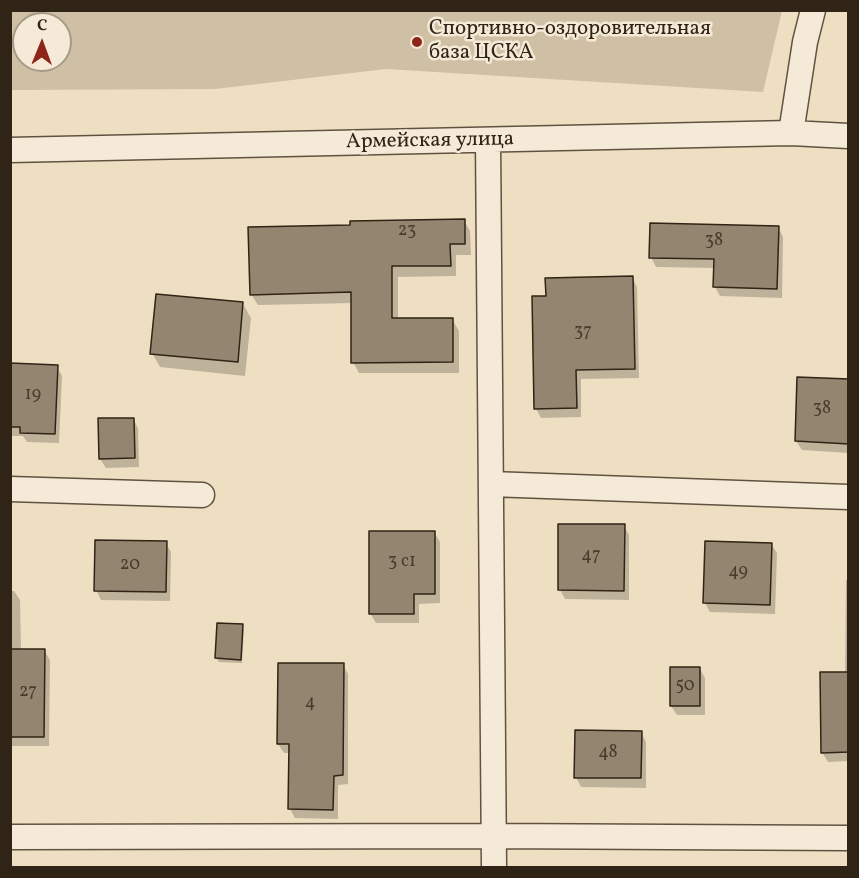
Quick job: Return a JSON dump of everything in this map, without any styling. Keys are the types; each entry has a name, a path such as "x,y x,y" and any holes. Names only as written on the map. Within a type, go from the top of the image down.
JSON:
{"street":[{"path":"791,133 805,42 813,10"},
{"name":"Армейская улица","path":"10,150 791,133 849,136"},
{"path":"488,140 494,867"},
{"path":"491,484 849,497"},
{"path":"10,489 202,495"},
{"path":"10,837 849,838"}],"shaded area":[{"name":"Спортивно-оздоровительная база ЦСКА","path":"10,11 782,11 763,92 386,69 215,89 11,90"}],"building":[{"path":"465,219 465,244 450,244 451,266 392,266 392,318 453,318 453,362 351,363 351,292 250,295 248,227 350,225 350,221"},
{"path":"650,223 779,226 777,289 713,287 714,259 649,258"},
{"path":"633,276 635,369 576,370 577,408 534,409 532,296 546,296 545,278"},
{"path":"156,294 243,302 238,362 150,354"},
{"path":"10,363 58,365 55,434 20,433 20,427 10,427"},
{"path":"797,377 849,379 849,444 795,441"},
{"path":"98,418 134,418 135,458 99,459"},
{"path":"558,524 625,524 624,591 558,590"},
{"path":"369,531 435,531 435,594 414,594 414,614 369,614"},
{"path":"95,540 167,541 166,592 94,591"},
{"path":"705,541 772,543 770,605 703,603"},
{"path":"217,623 243,624 241,660 215,658"},
{"path":"10,649 45,649 44,737 10,737"},
{"path":"278,663 344,663 343,775 334,776 333,810 288,809 289,744 277,744"},
{"path":"670,667 700,667 700,706 670,706"},
{"path":"820,672 849,672 849,752 821,753"},
{"path":"575,730 642,731 641,778 574,778"}],"place":[{"name":"Спортивно-оздоровительная база ЦСКА","path":"417,42"}]}
